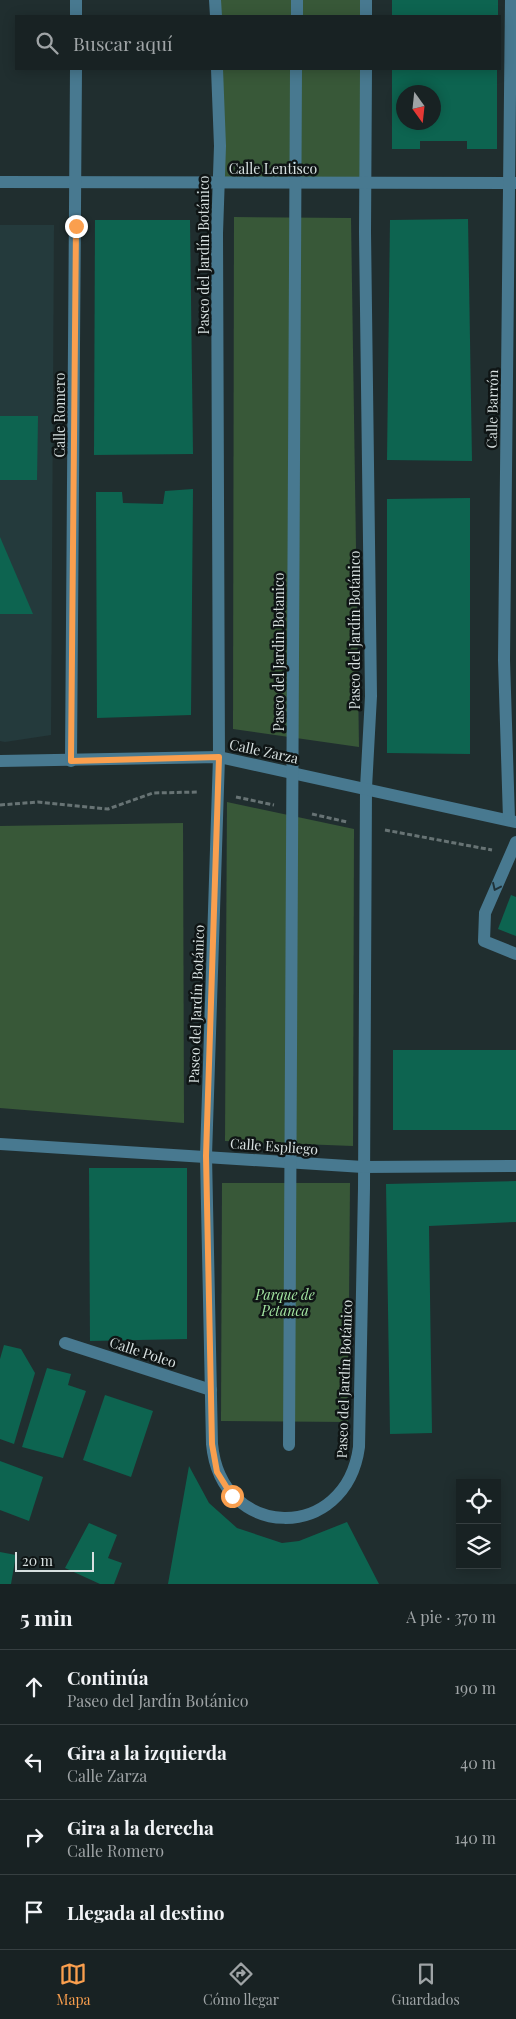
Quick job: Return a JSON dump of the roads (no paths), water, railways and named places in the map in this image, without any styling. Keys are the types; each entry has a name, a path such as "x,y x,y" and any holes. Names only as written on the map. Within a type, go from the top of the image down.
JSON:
{"street":[{"path":"76,0 76,15"},
{"path":"215,0 216,15"},
{"path":"297,0 297,15"},
{"path":"366,0 366,15"},
{"name":"Calle Barrón","path":"511,0 512,183 504,660 512,821"},
{"name":"Calle Romero","path":"71,761 76,70"},
{"name":"Paseo del Jardín Botánico","path":"217,70 220,146 218,182 219,757 206,1156 212,1444 215,1465 232,1496 256,1512 270,1516 298,1517 312,1513 325,1506 345,1487 357,1461 359,1447 366,788 370,686 366,70"},
{"name":"Paseo del Jardin Botanico","path":"289,1445 296,70"},
{"name":"Calle Lentisco","path":"0,182 512,183"},
{"name":"Calle Zarza","path":"0,761 219,757 512,821"},
{"path":"516,842 485,912 484,941 516,954"},
{"name":"Calle Espliego","path":"0,1144 363,1167 516,1166"},
{"name":"Calle Poleo","path":"65,1343 211,1390"}],"park label":[{"name":"Parque de Petanca","path":"285,1302"}]}
